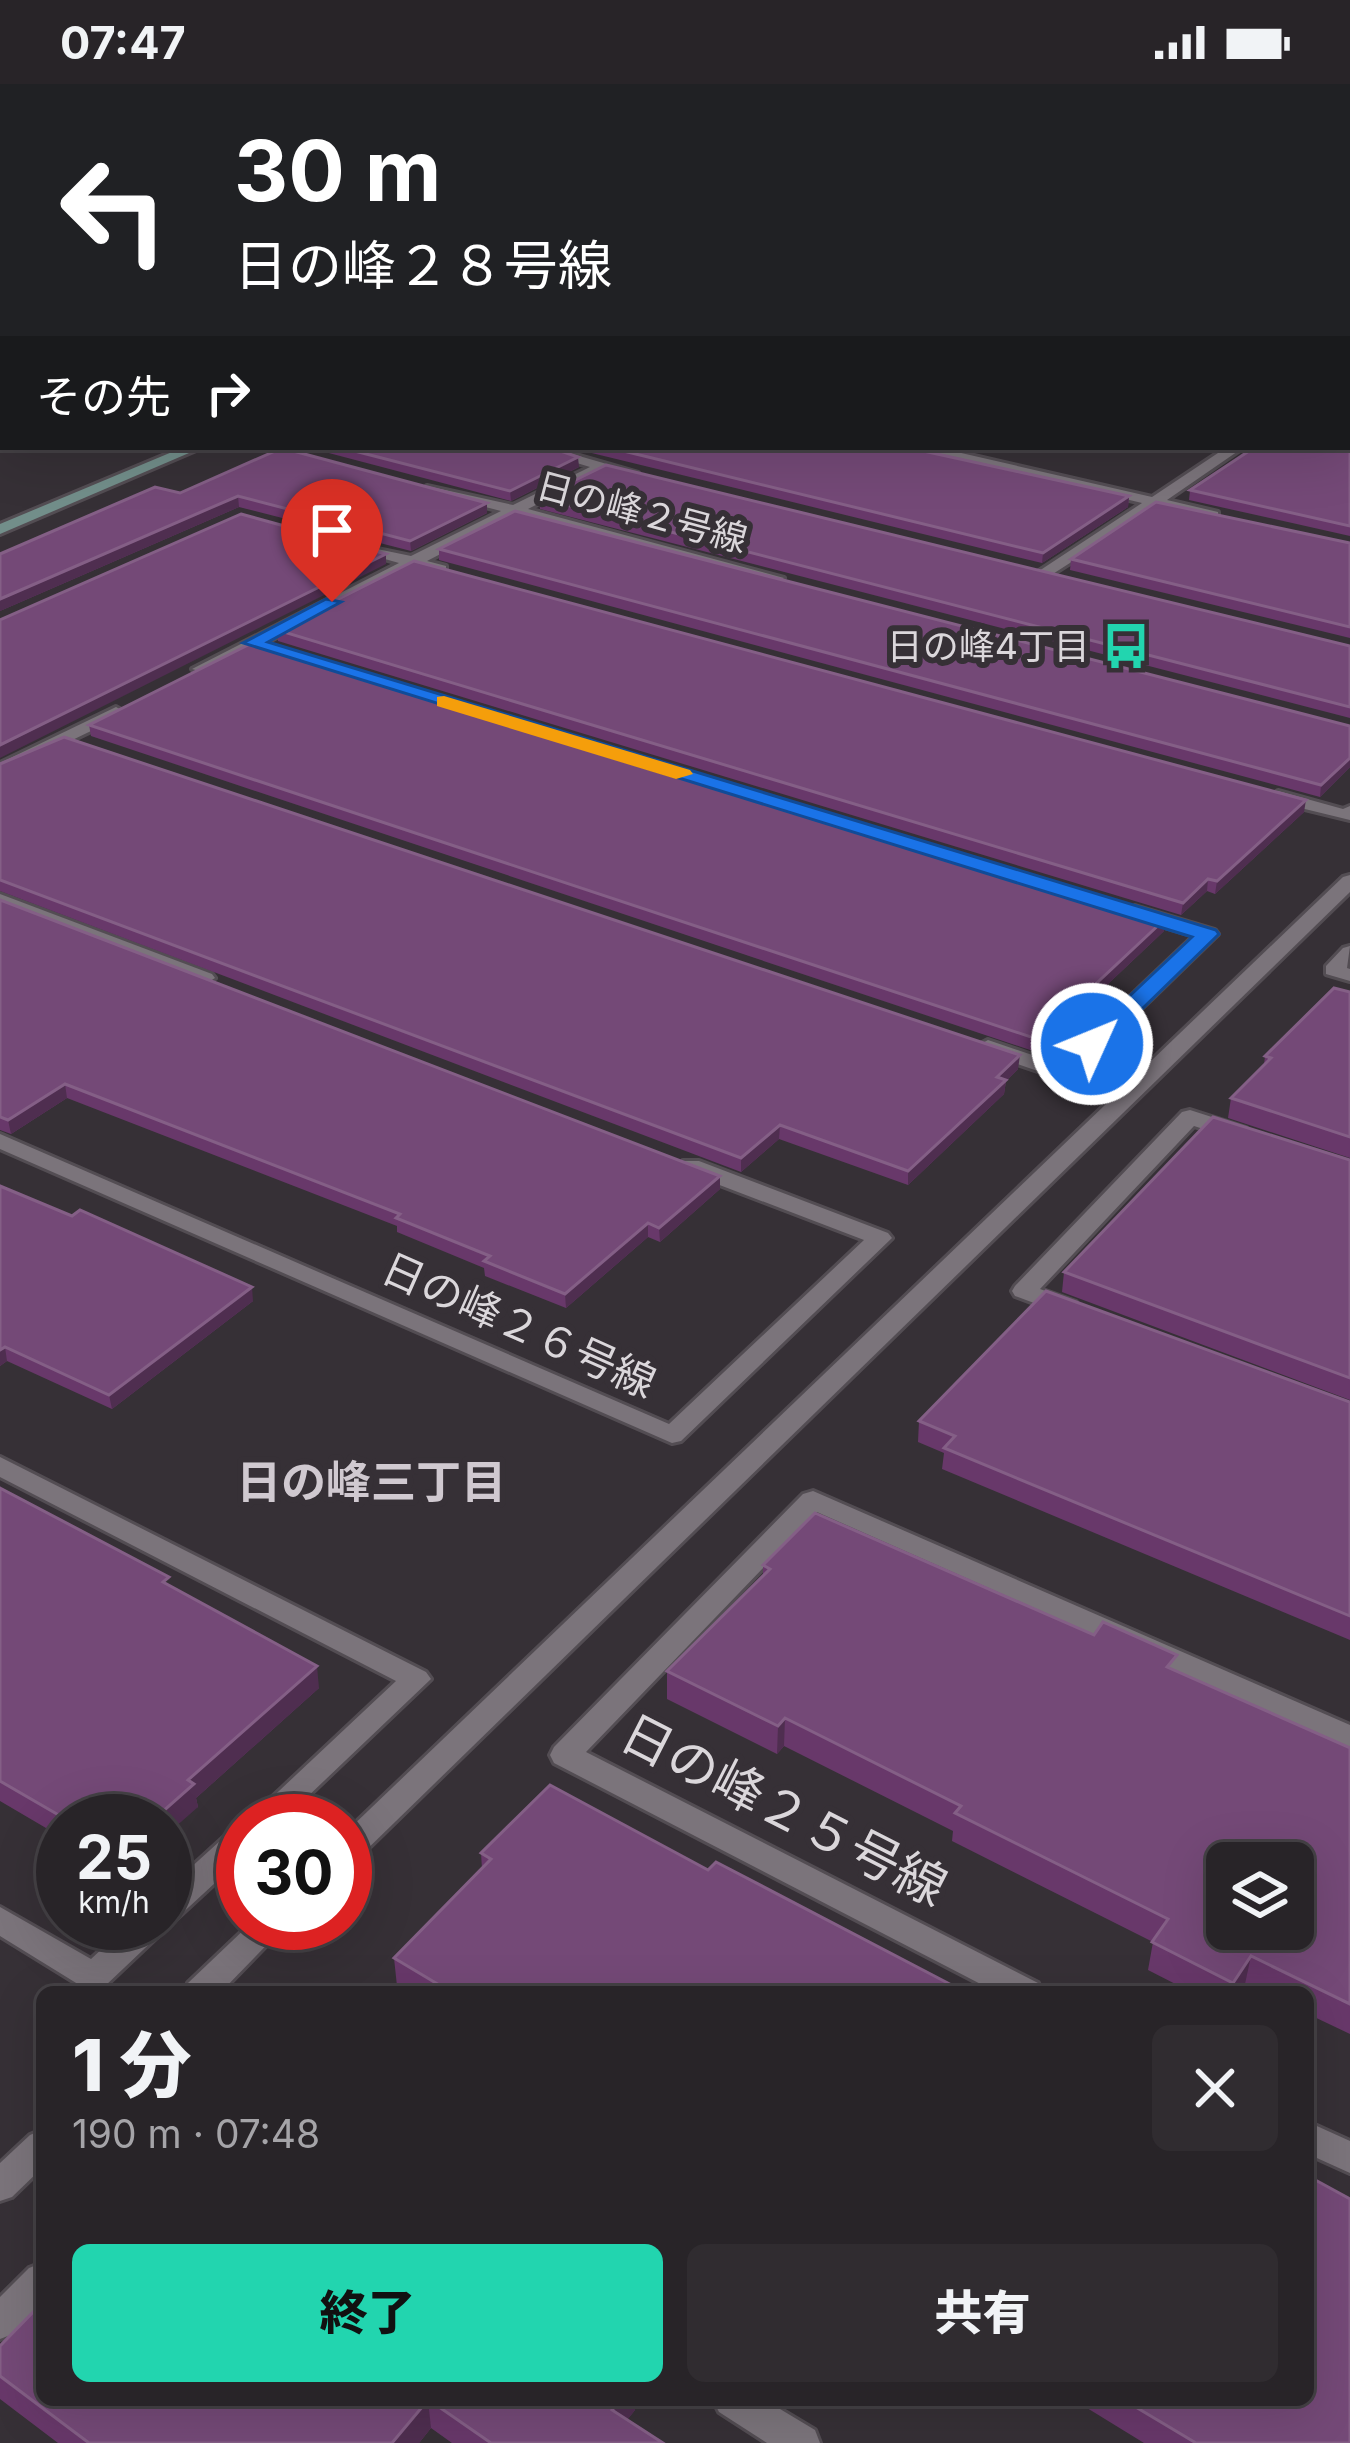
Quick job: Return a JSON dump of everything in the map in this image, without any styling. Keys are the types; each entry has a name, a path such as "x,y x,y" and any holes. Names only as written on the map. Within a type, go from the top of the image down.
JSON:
{"street":[{"path":"0,529 189,450"},
{"path":"542,450 649,477"},
{"path":"930,450 1242,521"},
{"path":"1045,574 1233,450"},
{"path":"189,675 602,466"},
{"name":"日の峰２号線","path":"424,487 785,580"},
{"path":"348,544 458,574"},
{"path":"1021,568 1066,579"},
{"path":"252,643 275,650"},
{"path":"0,770 126,706"},
{"path":"64,738 86,746"},
{"path":"1255,791 1346,815 1350,812"},
{"path":"372,1826 1350,881"},
{"path":"0,900 220,984"},
{"path":"972,1041 1063,1072 1208,934 1117,907"},
{"path":"1350,952 1333,970 1350,975"},
{"path":"1089,1316 1024,1291 1190,1117 1270,1144"},
{"name":"日の峰２６号線","path":"0,1141 672,1435 880,1238 660,1154"},
{"path":"0,1466 416,1679 291,1794"},
{"name":"日の峰２５号線","path":"1014,1986 565,1755 813,1500 1350,1737"},
{"path":"192,1885 216,1863"},
{"path":"0,1920 36,1942"},
{"path":"49,1950 93,1977 122,1950"},
{"path":"206,1986 244,1950"},
{"path":"1314,2140 1350,2158"},
{"path":"0,2186 36,2151"},
{"path":"0,2322 36,2285"},
{"path":"742,2406 801,2443"}],"building":[{"path":"277,450 289,450 487,503 410,541 238,496 0,599 0,554 155,487 180,493"},
{"path":"351,450 558,450 578,457 510,491"},
{"path":"619,450 919,450 1129,496 1043,553"},
{"path":"1250,450 1350,450 1350,526 1190,490"},
{"path":"606,465 1350,646 1350,707 539,498"},
{"path":"1156,502 1350,543 1350,627 1071,559"},
{"path":"515,511 1350,726 1350,758 1321,785 439,549"},
{"path":"241,514 386,554 0,745 0,620"},
{"path":"414,561 1306,800 1217,881 1208,879 1183,903 277,630"},
{"path":"252,643 1165,919 1037,1039 89,725"},
{"path":"64,737 1020,1055 997,1077 1006,1080 908,1171 780,1125 741,1158 0,880 0,764"},
{"path":"0,900 720,1176 659,1228 648,1223 565,1294 484,1261 490,1256 396,1218 400,1214 65,1084 8,1120 0,1117"},
{"path":"1334,988 1350,992 1350,1137 1231,1098 1271,1058 1265,1056"},
{"path":"1213,1117 1350,1160 1350,1378 1064,1272"},
{"path":"0,1186 72,1216 80,1210 252,1287 109,1395 5,1347 0,1350"},
{"path":"1046,1291 1350,1402 1350,1616 944,1448 955,1436 919,1421"},
{"path":"0,1488 169,1577 163,1582 317,1666 188,1780 194,1784 183,1794 36,1794 36,1802 0,1781"},
{"path":"815,1513 1094,1635 1103,1622 1177,1655 1167,1667 1350,1748 1350,2004 1251,1956 1233,1983 1152,1942 1168,1919 955,1813 961,1806 785,1718 778,1726 667,1671 770,1569 763,1565"},
{"path":"550,1785 708,1870 716,1862 954,1986 441,1986 394,1958 491,1859 481,1853"},
{"path":"1314,2179 1350,2199 1350,2443 1196,2443 1134,2406 1314,2406"},
{"path":"36,2309 36,2403 0,2376 0,2346"},
{"path":"40,2406 423,2406 392,2443 89,2443"},
{"path":"438,2406 615,2406 612,2410 663,2443 491,2443"}],"slow traffic":[{"path":"444,701 683,774"}],"place":[{"name":"日の峰4丁目","path":"1126,646"}],"district":[{"name":"日の峰三丁目","path":"371,1482"}],"route":[{"path":"332,602 252,643 1208,934 1092,1044"}]}
